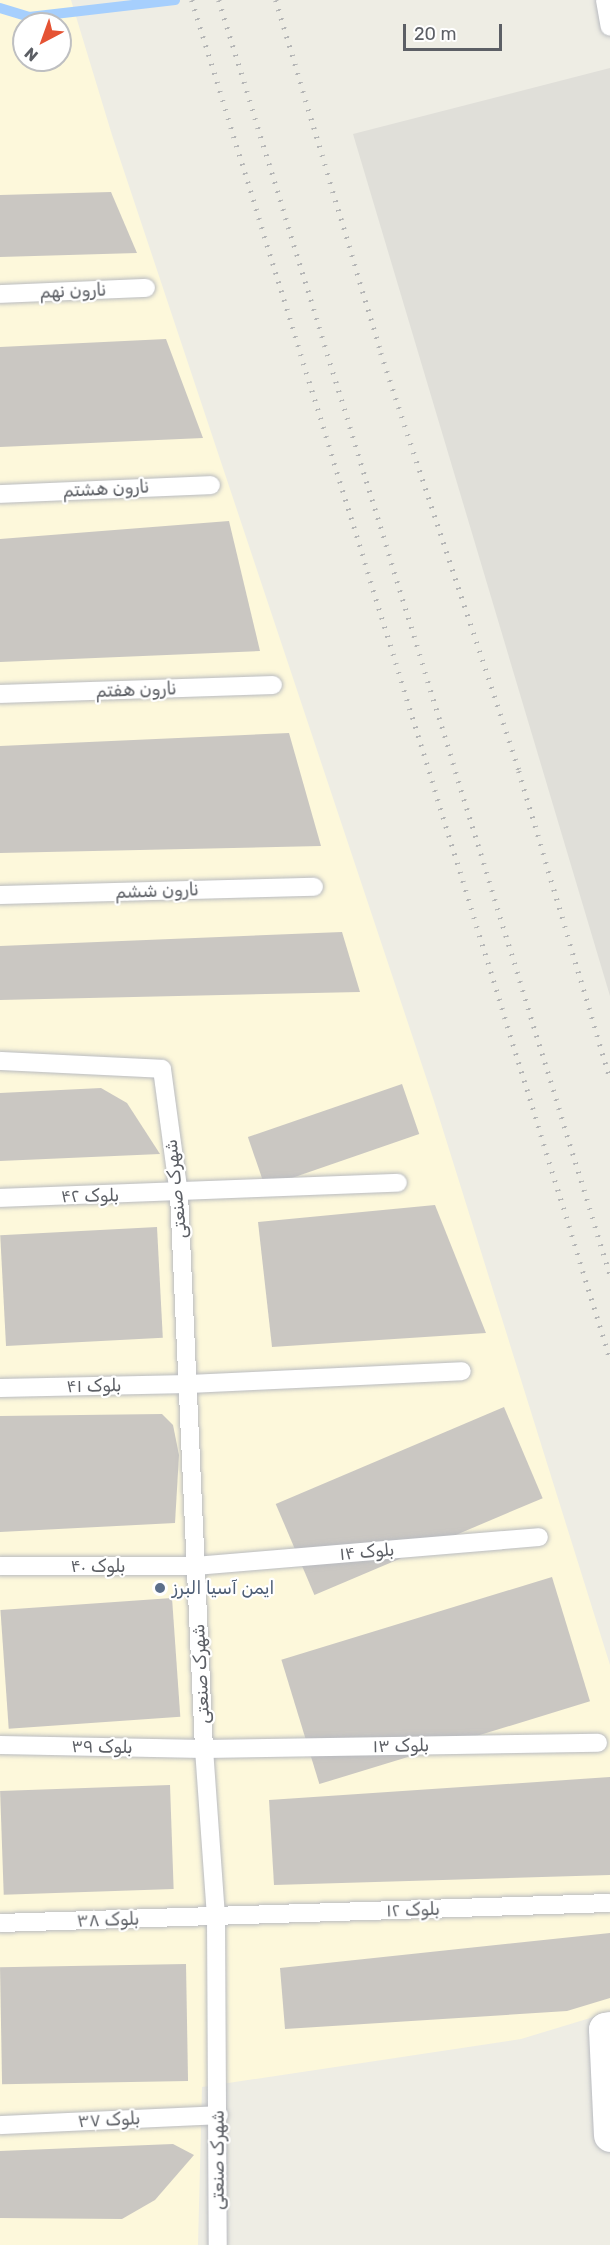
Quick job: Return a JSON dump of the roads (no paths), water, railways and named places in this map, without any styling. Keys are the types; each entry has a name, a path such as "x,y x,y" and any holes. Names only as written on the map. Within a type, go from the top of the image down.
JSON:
{"street":[{"path":"607,2029 610,2135"}],"lane":[{"path":"605,0 610,27"},
{"name":"نارون نهم","path":"0,294 146,288"},
{"name":"نارون هشتم","path":"0,494 211,485"},
{"name":"نارون هفتم","path":"0,694 273,685"},
{"name":"نارون ششم","path":"0,895 314,887"},
{"name":"شهرک صنعتی","path":"0,1061 162,1069 179,1194 204,1749 216,1917 218,2245"},
{"name":"بلوک ۴۲","path":"0,1198 179,1194 398,1184"},
{"name":"بلوک ۴۱","path":"0,1388 189,1384 462,1371"},
{"name":"بلوک ۱۴","path":"195,1566 538,1538"},
{"name":"بلوک ۴۰","path":"0,1566 195,1566"},
{"name":"بلوک ۱۳","path":"204,1749 598,1743"},
{"name":"بلوک ۳۹","path":"0,1745 204,1749"},
{"name":"بلوک ۱۲","path":"216,1917 610,1903"},
{"name":"بلوک ۳۸","path":"0,1923 216,1917"},
{"name":"بلوک ۳۷","path":"0,2125 219,2115"}],"waterway":[{"path":"0,8 29,17 175,0"}],"railway":[{"path":"192,0 610,1359"},
{"path":"219,0 610,1274"},
{"path":"276,0 381,353 519,771 610,1079"}],"place":[{"name":"ایمن آسیا البرز","path":"160,1588"}]}
